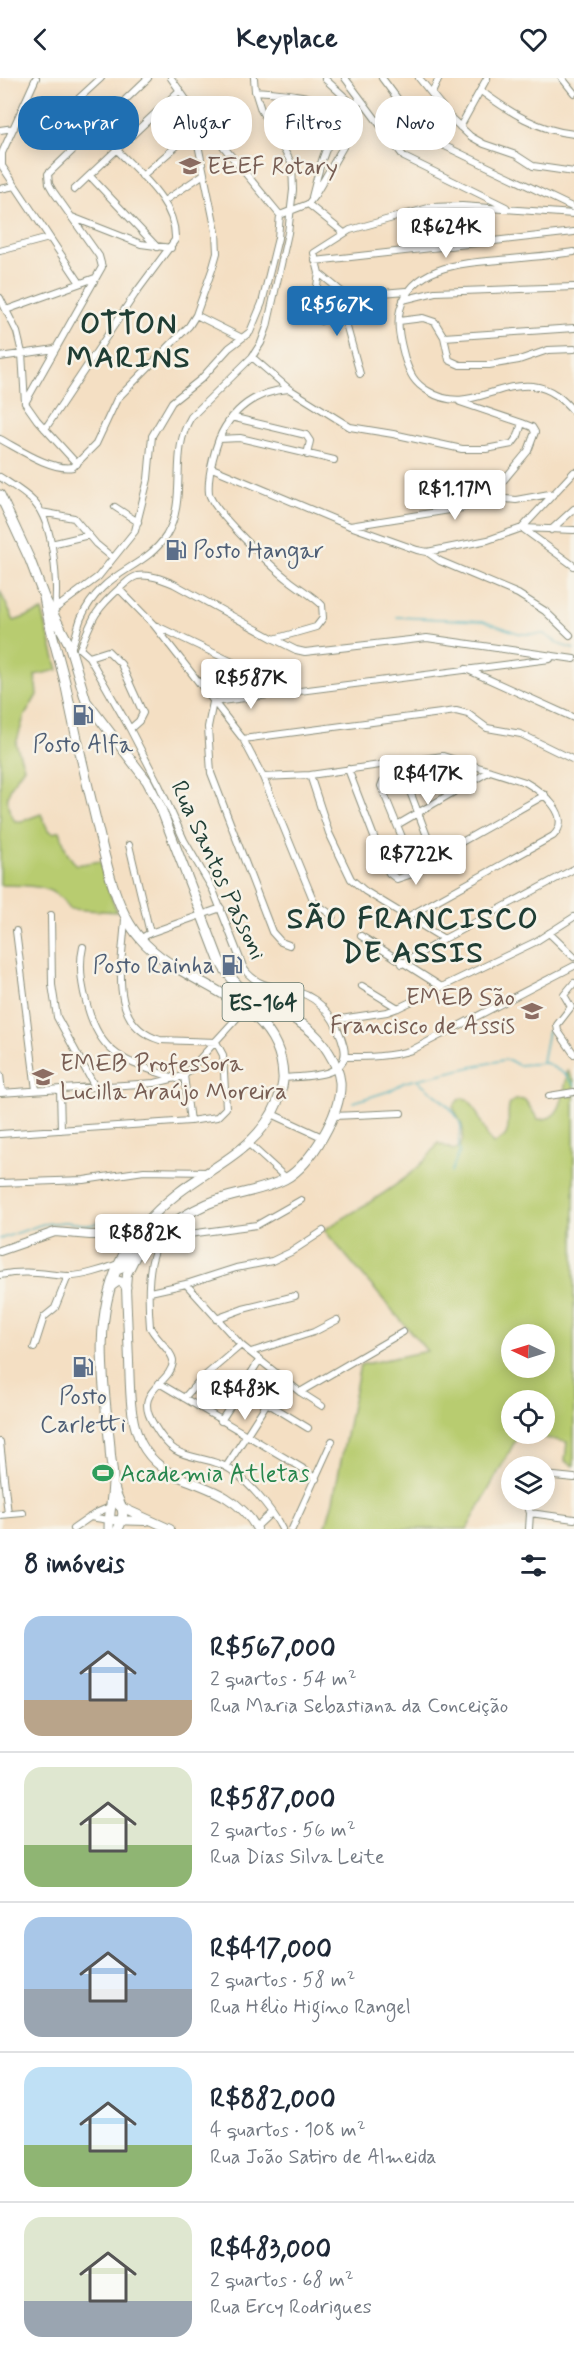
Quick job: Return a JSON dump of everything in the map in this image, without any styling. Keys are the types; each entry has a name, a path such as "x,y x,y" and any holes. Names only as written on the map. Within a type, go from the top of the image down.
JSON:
{"highway":[{"name":"ES-164","path":"0,495 30,560 44,597 102,844 115,890 126,914 140,939 160,956 246,1008 262,1023 277,1045 284,1078"},
{"name":"ES-164","path":"44,597 54,611 74,650 86,701 147,781 160,806 219,960 227,974 245,992 274,1006 312,1032 328,1052 337,1069"},
{"path":"53,636 60,633 65,635"},
{"path":"123,1262 142,1245 157,1238 207,1204 286,1178 309,1156 334,1116 340,1083 337,1069"},
{"path":"123,1262 136,1235 177,1194 249,1144 260,1132 272,1114 284,1078"},
{"path":"109,1524 113,1480 101,1343 106,1302 114,1276 146,1225"},
{"path":"111,1287 120,1281 126,1287"},
{"path":"113,1480 124,1514 120,1525"}],"street":[{"path":"36,78 2,153 2,166 80,283"},
{"path":"81,96 101,78"},
{"path":"25,403 100,271 102,262 49,184 48,174 148,78"},
{"path":"171,78 184,96"},
{"path":"74,650 81,617 96,596 113,579 143,560 165,536 174,519 178,500 180,440 186,426 191,417 252,357 267,327 290,212 293,174 292,164 264,116 255,91 254,78"},
{"path":"346,78 358,96"},
{"path":"382,78 426,137 574,208"},
{"path":"419,78 446,113 460,127 484,144 516,154 533,166 574,172"},
{"path":"432,93 439,78"},
{"path":"460,127 487,78"},
{"path":"562,78 574,93"},
{"path":"325,79 344,96"},
{"path":"139,129 180,90"},
{"path":"255,91 310,98 328,106 333,112 336,119 335,128 319,168 309,202"},
{"path":"481,91 507,111 554,130 574,134"},
{"path":"363,102 404,157 511,210"},
{"path":"0,130 14,128"},
{"path":"45,429 135,294 171,248 176,235 164,201 117,150 74,190"},
{"path":"142,176 172,150"},
{"path":"0,439 36,458 69,468 77,464 96,444 117,399 189,326 196,315 217,253 216,232 199,150"},
{"path":"54,611 86,588 135,531 148,479 150,444 158,425 172,402 201,379 229,348 250,332 262,303 278,238 280,215 226,150"},
{"path":"280,215 309,202 341,150"},
{"path":"164,201 204,174"},
{"path":"90,176 158,247"},
{"path":"0,189 15,186"},
{"path":"309,202 344,233"},
{"path":"321,321 314,305 319,273 314,253 344,233 432,207 456,205 574,214"},
{"path":"70,216 115,235 158,247 171,248"},
{"path":"315,261 574,232"},
{"path":"0,251 49,238"},
{"path":"319,273 347,296 406,291 429,274 447,266 574,252"},
{"path":"6,310 95,278"},
{"path":"403,300 435,292 574,286"},
{"path":"406,291 399,321 400,341 411,377 422,388 437,397 456,401 534,429 532,444 488,499"},
{"path":"347,296 345,320 360,374"},
{"path":"0,298 16,332 22,353 25,403 29,411 77,464"},
{"path":"196,315 242,338"},
{"path":"399,321 429,318 441,328 449,360 460,365 506,363 548,350 574,349"},
{"path":"444,337 574,328"},
{"path":"0,357 55,349"},
{"path":"252,357 289,389 353,428 462,449 486,449 512,444 518,436 522,423"},
{"path":"456,401 508,389 533,386 554,393 574,412"},
{"path":"274,639 316,627 323,618 322,605 270,564 217,508 209,493 219,439 231,417 262,394 272,390 289,389"},
{"path":"231,417 306,435 310,441 307,455"},
{"path":"219,439 240,438 334,460"},
{"path":"212,468 350,526 409,548 427,552 440,561 525,598 545,611 570,635"},
{"path":"522,528 574,472"},
{"path":"0,477 24,492 41,512 51,544 56,585 54,611"},
{"path":"350,526 462,508 488,499 516,500 555,493"},
{"path":"115,507 138,522"},
{"path":"551,530 574,509"},
{"path":"41,512 75,518 113,558"},
{"path":"427,552 488,540 522,528 574,530"},
{"path":"522,528 574,566"},
{"path":"51,544 89,535"},
{"path":"74,650 100,607 119,589 135,577 156,577 174,584 296,650 314,653 427,638 574,659"},
{"path":"119,589 154,625 243,739 263,777 314,902 333,916"},
{"path":"154,625 202,646 287,692"},
{"name":"Rua Santos Passoni","path":"74,650 89,657 130,729 184,840 221,908 244,969 250,978 264,985 307,996 334,1020"},
{"path":"89,657 108,651 121,664 142,713 139,721 130,729"},
{"path":"213,702 560,658"},
{"path":"466,669 574,718"},
{"path":"213,702 208,727 211,773 272,932 281,942 289,945"},
{"path":"243,739 456,711 468,714 487,728 521,734 574,760"},
{"path":"263,777 310,775 443,756 525,782 554,804 559,821 557,832 553,836 409,916"},
{"path":"399,764 435,858"},
{"path":"348,769 384,862 393,877 400,879 409,876 435,858 544,795"},
{"path":"402,771 383,781 381,786 413,864"},
{"path":"397,825 490,771"},
{"path":"310,775 329,833 351,879 365,891 444,939"},
{"path":"129,845 150,933"},
{"path":"402,964 574,869"},
{"path":"140,939 150,933 221,908"},
{"path":"126,914 122,997 127,1014 135,1026 143,1034 160,1040 216,1042"},
{"path":"51,915 52,985 57,1017 95,1087"},
{"path":"284,1078 321,1074 337,1069 345,1057 334,1020 387,1012 398,1008 549,933 574,917"},
{"path":"16,931 36,1090"},
{"path":"549,933 574,957"},
{"path":"361,936 440,986"},
{"path":"83,947 80,965 86,1003 108,1047 122,1058 177,1079"},
{"path":"345,1057 378,1057 412,1050 574,966"},
{"path":"574,983 564,995 572,1009 565,1013 558,1022 558,1029 574,1054"},
{"path":"362,986 398,1008"},
{"path":"0,1075 1,1093 155,1083 177,1079 184,1076 246,1008"},
{"path":"0,1134 190,1121 218,1117 228,1103 223,1055 216,1042"},
{"path":"184,1076 190,1121"},
{"path":"60,1089 61,1130"},
{"path":"549,1096 574,1092"},
{"path":"334,1116 401,1113"},
{"path":"272,1114 322,1137"},
{"path":"249,1144 286,1178"},
{"path":"0,1183 84,1180 144,1171 209,1172"},
{"path":"282,1529 239,1476 226,1467 181,1454 160,1434 147,1412 149,1396 173,1360 172,1355 153,1334 150,1327 150,1263 157,1238 257,1225 302,1200"},
{"path":"150,1292 281,1257 323,1231"},
{"path":"0,1251 55,1232 136,1235"},
{"path":"127,1274 142,1245"},
{"path":"0,1275 26,1271 68,1276 102,1270 123,1262 127,1274 130,1408 142,1447 162,1469 229,1498 247,1514 257,1528 271,1513"},
{"path":"34,1348 44,1317 56,1308 68,1276"},
{"path":"186,1284 241,1345 300,1392 322,1406"},
{"path":"216,1319 243,1309 295,1296"},
{"path":"251,1352 314,1332 337,1320"},
{"path":"300,1392 403,1332"},
{"path":"184,1398 200,1380 241,1345"},
{"path":"222,1421 260,1359"},
{"path":"159,1383 302,1468 316,1479"},
{"path":"243,1384 267,1403 308,1428"},
{"path":"226,1467 267,1403"},
{"path":"292,1529 332,1441"},
{"path":"0,1442 8,1514"},
{"path":"555,1476 574,1479"},
{"path":"74,1529 89,1517 110,1507 122,1507 170,1529"},
{"path":"529,1510 529,1529"},
{"path":"0,1515 23,1513"},
{"path":"530,1513 574,1519"},
{"path":"89,1517 120,1525 150,1521"}],"green space":[{"path":"0,591 14,621 42,611 58,670 35,675 37,695 24,717 16,744 24,767 11,787 8,806 15,821 22,821 41,814 48,830 53,833 60,831 67,853 76,865 100,861 117,912 70,909 63,900 48,890 30,886 0,885"},
{"path":"568,1071 574,1081 574,1466 565,1461 567,1442 555,1440 555,1390 501,1390 501,1444 514,1444 507,1456 501,1456 501,1467 467,1529 325,1529 333,1501 360,1365 427,1351 324,1230 402,1180 429,1156 438,1143 453,1150 459,1148 463,1132 461,1122 453,1107 460,1099 466,1099 471,1103 493,1144 504,1137 508,1131 508,1112 511,1102 525,1100 538,1119 547,1119 558,1110"}],"waterway":[{"path":"397,617 483,621 521,634 544,634 561,645 574,649"},
{"path":"542,1062 548,1031"},
{"path":"354,1102 389,1091 405,1082 503,1060 509,1060 518,1065 546,1063 566,1075 574,1085"},
{"path":"418,1081 444,1102 459,1121 460,1151 451,1172"},
{"path":"0,1239 43,1224 65,1222 91,1225 114,1217"}],"place":[{"name":"EEEF Rotary","path":"190,166"},
{"name":"Posto Hangar","path":"176,550"},
{"name":"Posto Alfa","path":"83,715"},
{"name":"Posto Rainha","path":"232,965"},
{"name":"EMEB São Francisco de Assis","path":"532,1011"},
{"name":"EMEB Professora Lucilla Araújo Moreira","path":"43,1077"},
{"name":"Posto Carletti","path":"83,1367"},
{"name":"Academia Atletas","path":"103,1473"}],"district":[{"name":"OTTON MARINS","path":"129,340"},
{"name":"SÃO FRANCISCO DE ASSIS","path":"413,935"}]}
